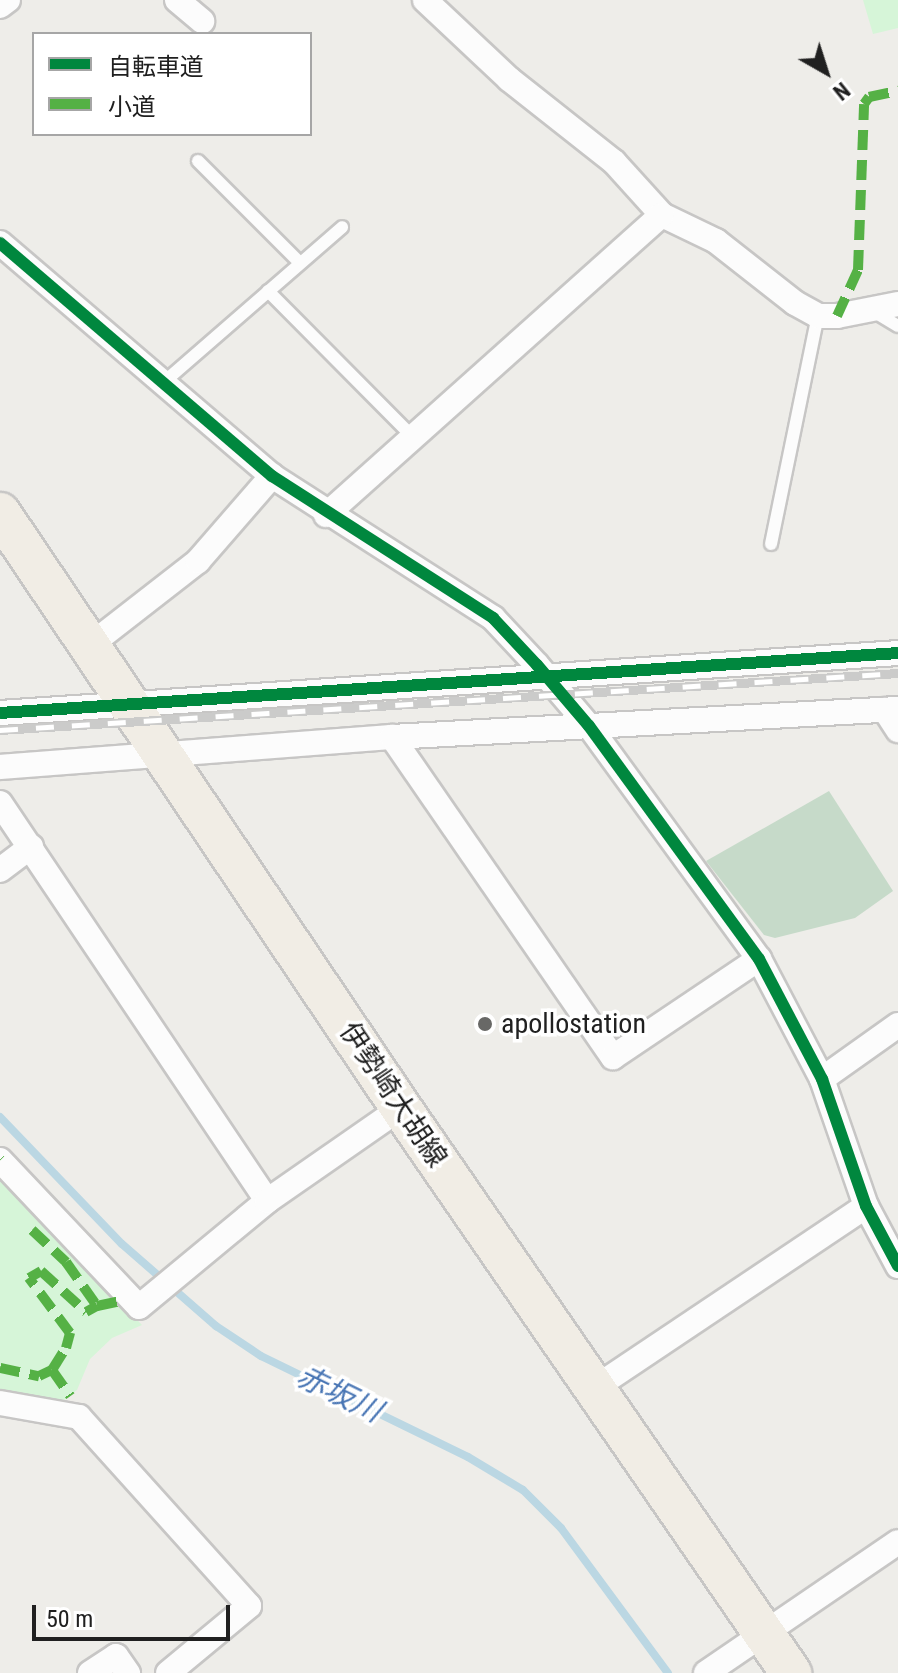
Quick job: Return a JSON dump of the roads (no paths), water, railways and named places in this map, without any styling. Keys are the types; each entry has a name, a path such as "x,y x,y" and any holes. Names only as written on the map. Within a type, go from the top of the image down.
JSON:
{"main road":[{"name":"伊勢崎大胡線","path":"0,513 401,1108 791,1673"}],"street":[{"path":"0,6 8,0"},
{"path":"177,0 202,21"},
{"path":"425,0 509,79 614,162 662,215 716,241 818,316 898,304"},
{"path":"326,515 662,215"},
{"path":"0,243 272,476 326,515 493,618 589,726 759,959 822,1079 866,1206 898,1266"},
{"path":"89,646 198,561 272,476"},
{"path":"0,713 548,680 898,653"},
{"path":"0,767 128,755 168,758 392,737 589,726 894,717"},
{"path":"392,737 613,1057 759,959"},
{"path":"0,803 267,1201"},
{"path":"0,870 31,847"},
{"path":"822,1079 898,1025"},
{"path":"0,1160 142,1305 267,1201 401,1108"},
{"path":"596,1387 866,1206"},
{"path":"0,1403 79,1417 249,1606 168,1673"},
{"path":"714,1667 762,1631 898,1542"},
{"path":"90,1673 116,1656 128,1673"}],"lane":[{"path":"198,161 300,263"},
{"path":"164,382 342,227"},
{"path":"268,291 413,437"},
{"path":"871,310 898,326"},
{"path":"771,544 818,316"}],"waterway":[{"name":"赤坂川","path":"0,1117 122,1244 216,1326 261,1356 468,1457 523,1490 561,1528 668,1673"}],"railway":[{"path":"0,730 898,673"}],"place":[{"name":"apollostation","path":"485,1024"}]}
